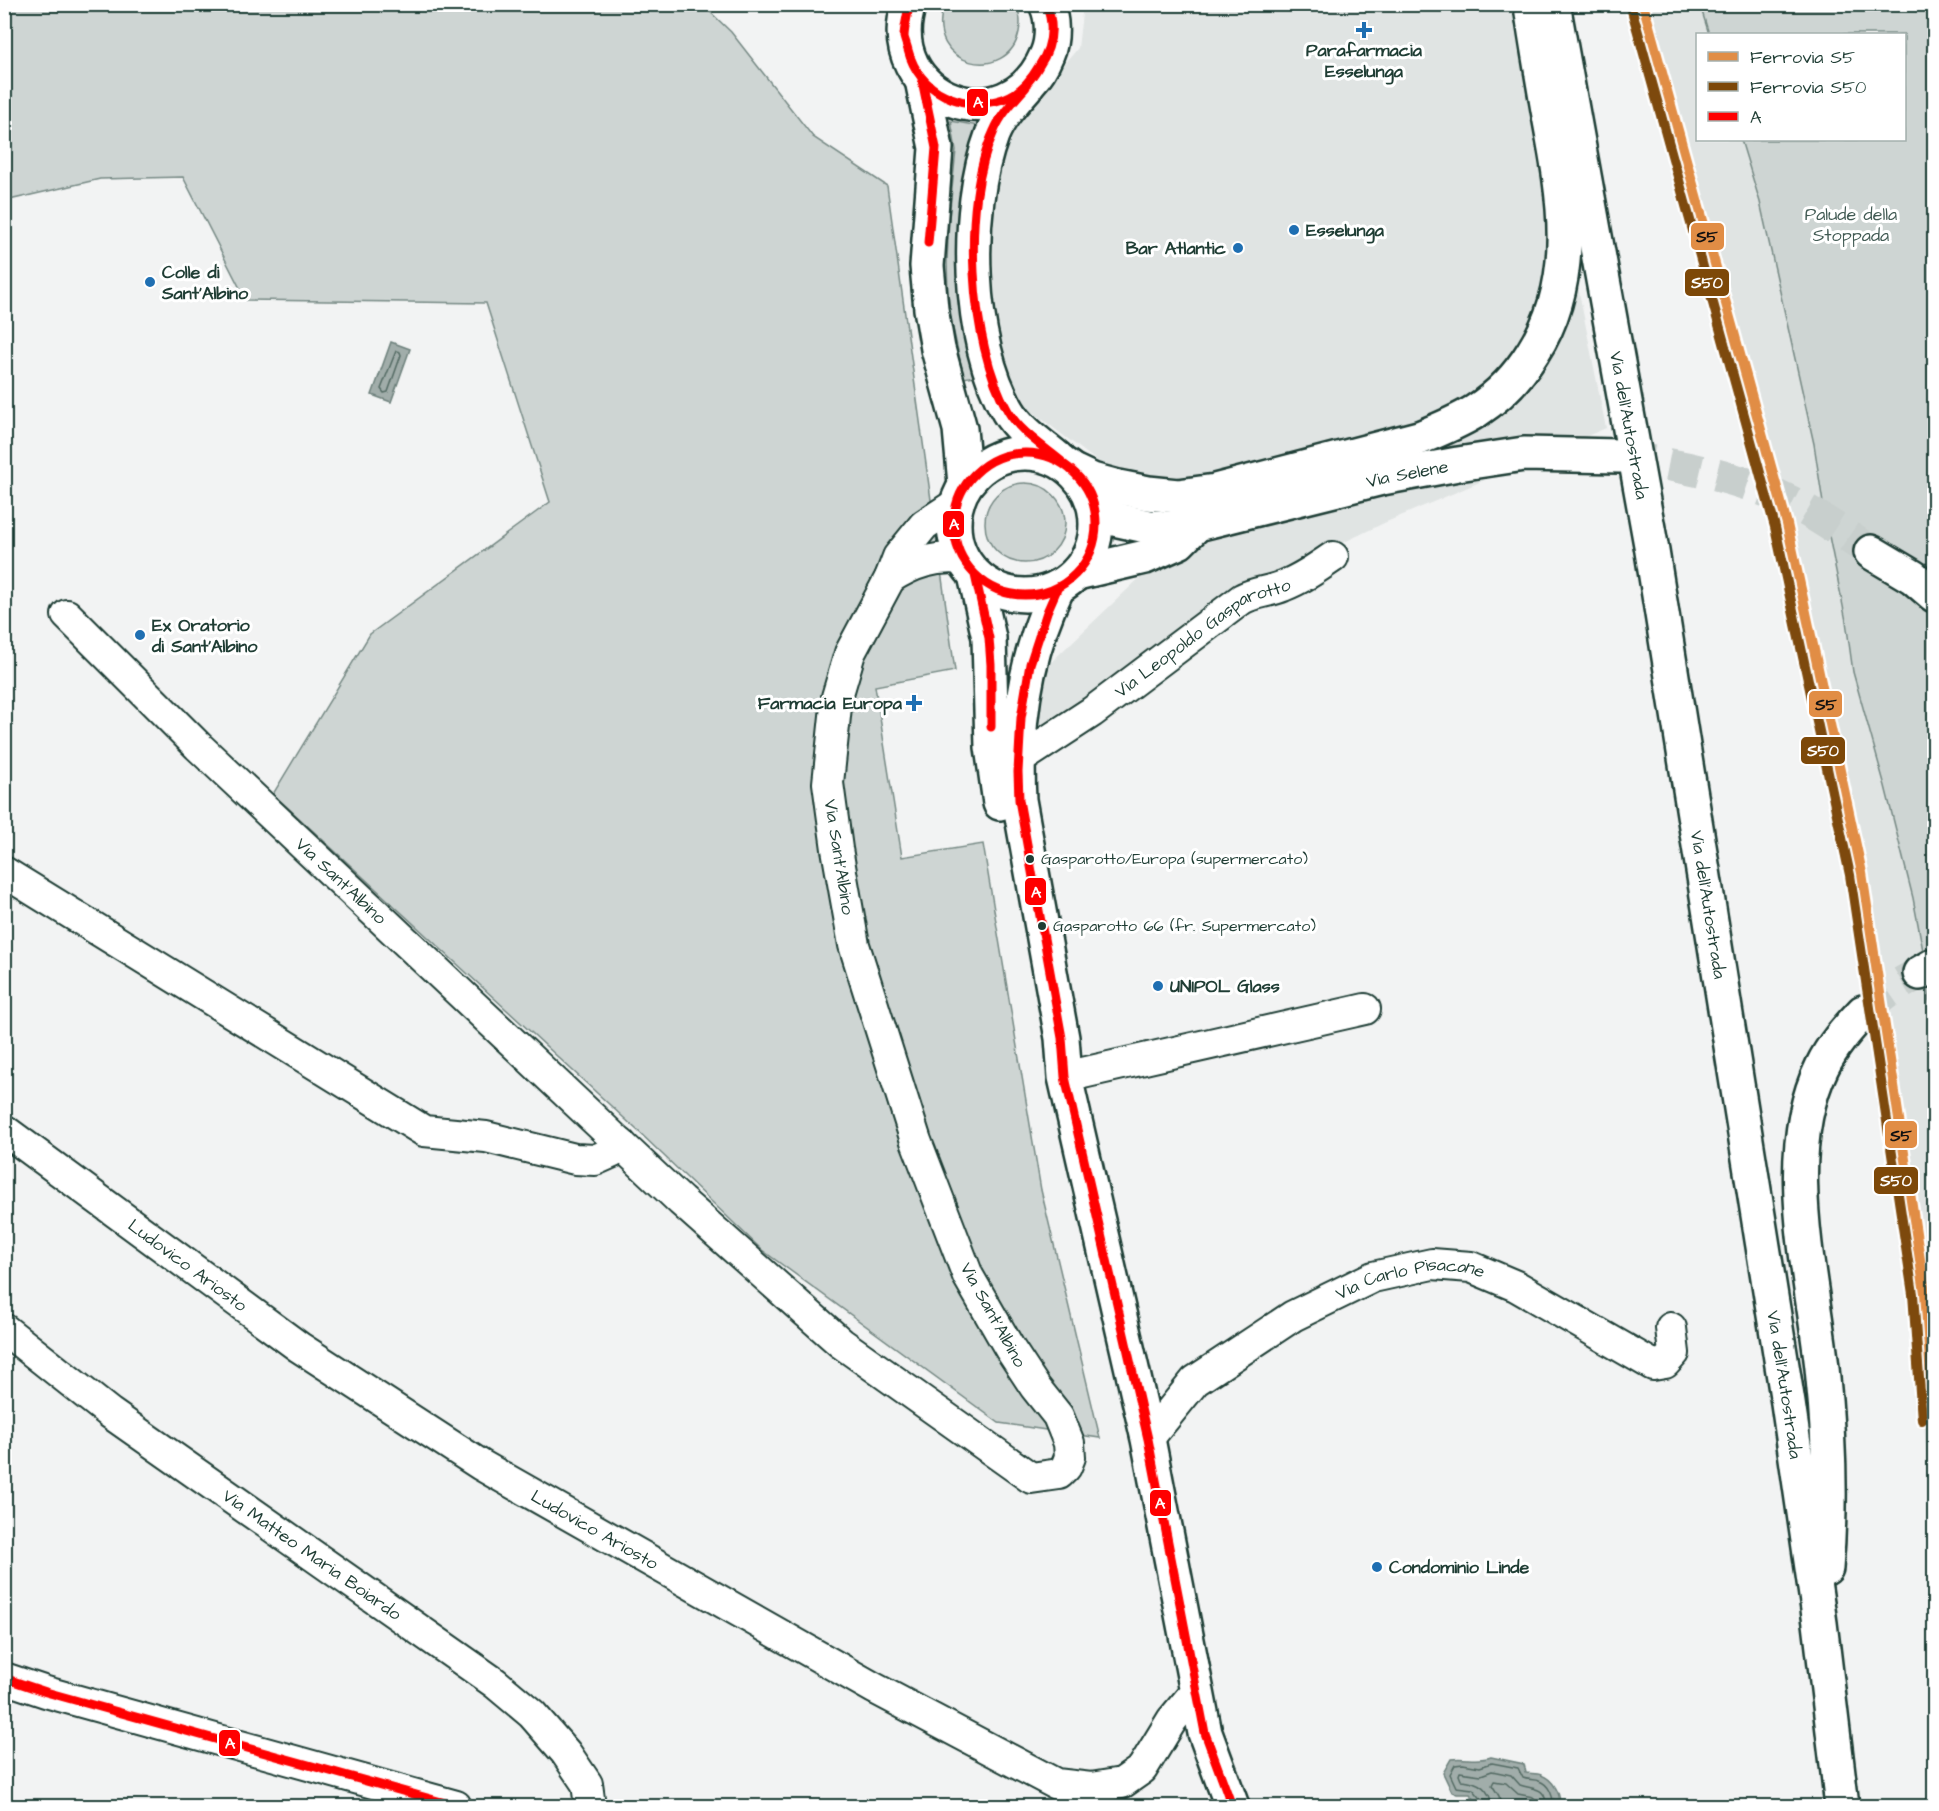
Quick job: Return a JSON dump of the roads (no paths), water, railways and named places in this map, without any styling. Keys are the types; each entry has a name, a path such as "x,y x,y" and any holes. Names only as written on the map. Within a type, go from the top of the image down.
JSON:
{"main road":[{"path":"1046,4 1052,26 1049,49 1041,70 1005,111 993,134 983,165 977,194 974,232 977,311 987,357 999,392 1009,412 1023,429 1068,466 1089,490 1096,511 1096,533 1090,555 1068,580 1042,622 1034,648 1021,711 1017,761 1019,800 1062,1038 1065,1077 1148,1439 1205,1733 1232,1806"},
{"path":"961,494 980,468 998,458 1019,452 1040,454 1105,484 1148,493 1178,496 1215,491 1419,438 1451,425 1478,410 1505,388 1525,366 1549,322 1561,284 1565,254 1561,182 1531,4"},
{"name":"Via dell'Autostrada","path":"1553,4 1651,545 1788,1403 1820,1623 1842,1806"},
{"path":"906,9 904,40 910,62 922,80 940,94 961,103 984,105 1006,99 1026,87"},
{"path":"922,80 936,148 927,266 930,299 938,349 960,429 961,494 953,522 955,541 969,567 989,638 992,747 1016,910 1048,1041 1054,1060 1065,1077"},
{"name":"Via Selene","path":"1096,511 1118,519 1169,528 1197,524 1382,478 1469,462 1524,454 1620,456"},
{"name":"Via Selene","path":"1068,580 1145,557 1179,542 1197,524"},
{"path":"1870,552 1913,577 1935,594"},
{"path":"969,567 993,588 1015,595 1037,595 1068,580"},
{"path":"1820,1623 1827,1565 1830,1478 1822,1366 1803,1226 1802,1149 1806,1113 1822,1067 1840,1037 1863,1012"}],"street":[{"name":"Via Sant'Albino","path":"67,615 198,746 681,1201 841,1343 1031,1478 1059,1474 1066,1467 1070,1457 1069,1443 1058,1416 1035,1387 1010,1349 968,1276 916,1141 854,945 828,783 837,697 850,653 890,578 898,557 932,518 961,494"},
{"name":"Via Leopoldo Gasparotto","path":"1017,761 1074,724 1242,599 1292,583 1333,557"},
{"path":"890,578 909,567 936,558 969,567"},
{"path":"1021,711 1034,722 1043,725 1074,724"},
{"path":"4,872 424,1131 486,1137 574,1159 596,1160 613,1152 621,1144"},
{"path":"1065,1077 1365,1009"},
{"name":"Ludovico Ariosto","path":"4,1130 299,1347 481,1465 874,1688 1056,1784 1091,1788 1122,1783 1142,1769 1172,1720 1197,1690"},
{"name":"Via Carlo Pisacane","path":"1148,1439 1195,1381 1293,1316 1373,1277 1432,1264 1471,1268 1516,1286 1653,1365 1665,1363 1674,1353 1671,1328"},
{"name":"Via Matteo Maria Boiardo","path":"4,1329 110,1413 495,1683 532,1714 566,1753 587,1784 590,1806"},
{"path":"4,1678 46,1692 456,1806"}],"water":[{"path":"391,342 410,349 391,402 372,395"},
{"path":"1491,1757 1524,1764 1526,1773 1545,1777 1558,1792 1559,1806 1480,1806 1470,1794 1452,1792 1443,1773 1451,1759"}],"tunnel":[{"path":"1620,456 1706,472 1769,492 1810,512 1871,552"},
{"path":"1863,1012 1904,981 1920,973"}],"rail line":[{"name":"S5","path":"1643,4 1787,524 1862,873 1925,1293 1934,1419"},
{"name":"S50","path":"1631,7 1775,527 1850,875 1913,1294 1922,1420"}],"place":[{"name":"Parafarmacia Esselunga","path":"1364,30"},
{"name":"Esselunga","path":"1294,230"},
{"name":"Bar Atlantic","path":"1238,248"},
{"name":"Colle di Sant'Albino","path":"150,282"},
{"name":"Ex Oratorio di Sant'Albino","path":"140,635"},
{"name":"Farmacia Europa","path":"914,703"},
{"name":"Gasparotto/Europa (supermercato)","path":"1030,859"},
{"name":"Gasparotto 66 (fr. Supermercato)","path":"1042,926"},
{"name":"UNIPOL Glass","path":"1158,986"},
{"name":"Condominio Linde","path":"1377,1567"}],"park label":[{"name":"Palude della Stoppada","path":"1851,224"}]}
